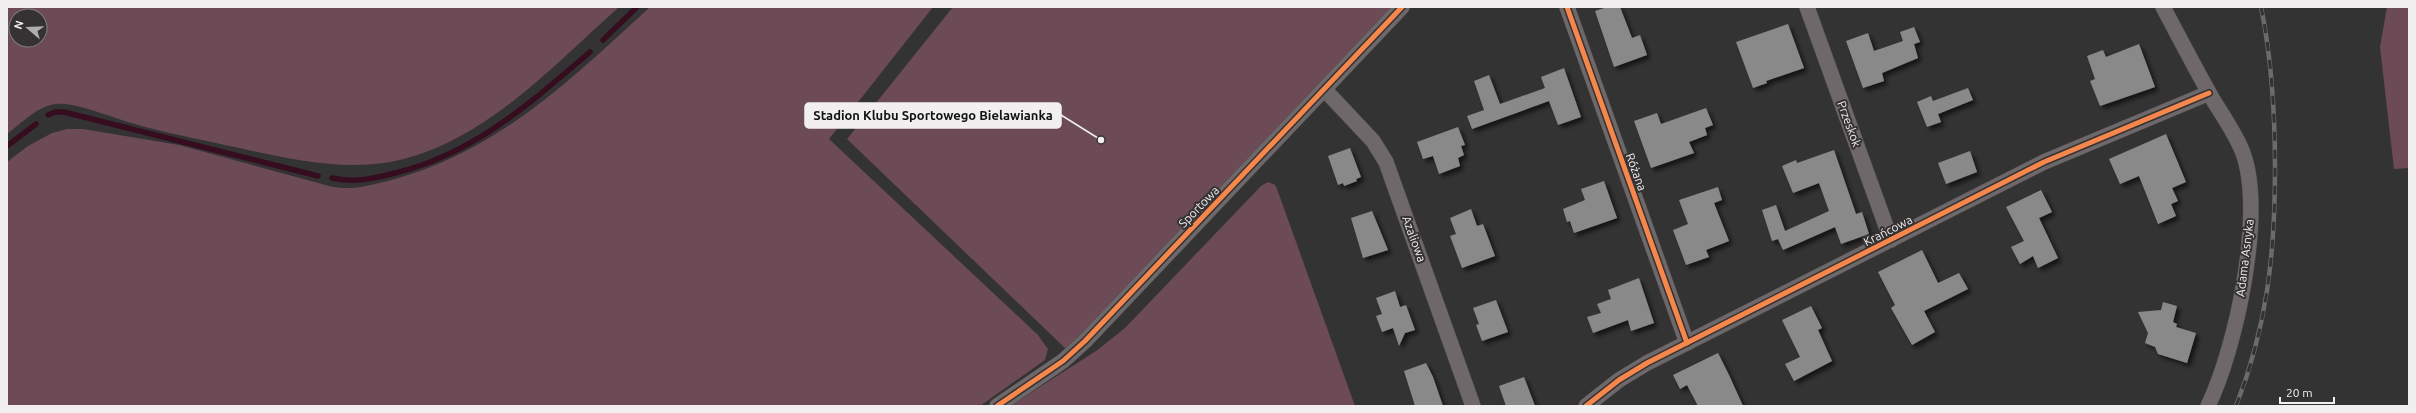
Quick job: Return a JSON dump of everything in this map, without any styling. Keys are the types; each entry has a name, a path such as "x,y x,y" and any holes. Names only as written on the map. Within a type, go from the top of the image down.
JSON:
{"street":[{"name":"Sportowa","path":"997,406 1063,361 1081,345 1325,90 1402,7"},
{"name":"Różana","path":"1567,7 1687,343"},
{"name":"Przeskok","path":"1808,7 1892,240"},
{"name":"Adama Asnyka","path":"2163,7 2209,94 2243,152 2250,180 2252,224 2237,320 2214,393 2208,406"},
{"name":"Azaliowa","path":"1325,90 1373,141 1386,162 1473,406"},
{"name":"Krańcowa","path":"1586,406 1628,374 2044,162 2209,94"}],"shaded area":[{"path":"7,7 619,7 521,95 495,115 438,147 407,158 385,163 339,165 293,159 158,130 73,105 49,105 36,111 7,134"},
{"path":"650,7 933,7 829,139 1038,335 1048,349 1045,360 980,406 7,406 7,162 28,146 52,133 67,129 83,129 179,145 329,186 352,188 373,185 428,168 464,152 498,133 561,87"},
{"path":"953,7 1394,7 1067,350 847,139"},
{"path":"2387,7 2409,7 2409,168 2394,169 2380,47"},
{"path":"1268,182 1275,185 1277,189 1355,406 1010,406 1096,351 1125,328 1261,186"}],"building":[{"path":"1607,7 1620,7 1632,38 1640,35 1647,55 1614,67 1595,11"},
{"path":"1788,24 1804,68 1766,81 1767,83 1753,88 1736,42"},
{"path":"1914,27 1920,42 1914,44 1918,58 1882,73 1884,81 1863,88 1846,41 1868,33 1874,51 1903,41 1900,32"},
{"path":"2139,44 2155,87 2100,106 2090,81 2095,79 2087,56 2103,50 2106,57"},
{"path":"1564,68 1581,117 1558,125 1549,101 1472,129 1467,116 1484,110 1474,81 1489,75 1500,104 1545,88 1541,77"},
{"path":"1968,88 1973,100 1938,114 1941,122 1927,127 1917,102 1931,96 1933,101"},
{"path":"1706,108 1713,125 1705,128 1707,135 1689,142 1694,153 1651,168 1634,121 1657,113 1661,124"},
{"path":"1458,127 1465,145 1461,146 1464,155 1458,158 1460,166 1439,174 1433,156 1423,159 1417,142"},
{"path":"2166,134 2186,182 2172,188 2178,201 2171,204 2176,216 2158,224 2139,176 2120,184 2109,159"},
{"path":"1350,148 1361,177 1356,179 1357,181 1344,186 1343,183 1338,185 1328,156"},
{"path":"1834,150 1856,214 1862,212 1869,234 1841,244 1835,227 1783,250 1778,239 1772,241 1762,210 1776,205 1785,231 1829,211 1819,183 1793,193 1782,166 1796,160 1797,163"},
{"path":"1970,151 1977,172 1946,184 1938,163"},
{"path":"1604,181 1617,218 1574,233 1570,221 1567,222 1563,209 1585,200 1581,189"},
{"path":"1718,187 1722,200 1714,203 1729,241 1706,250 1709,257 1686,265 1673,230 1688,224 1679,200"},
{"path":"2041,190 2052,212 2039,218 2058,258 2038,268 2033,256 2020,264 2011,247 2024,241 2006,207"},
{"path":"1471,209 1477,226 1483,224 1495,256 1462,268 1450,236 1456,234 1450,218"},
{"path":"1372,211 1388,250 1363,258 1351,218"},
{"path":"1922,250 1938,283 1959,273 1968,289 1924,311 1935,332 1912,345 1891,308 1895,305 1878,272"},
{"path":"1639,278 1654,323 1631,331 1628,320 1593,333 1587,317 1601,313 1597,304 1611,299 1608,290"},
{"path":"1395,291 1400,307 1406,305 1415,330 1405,333 1399,346 1393,328 1382,332 1376,316 1382,314 1376,298"},
{"path":"1496,300 1508,332 1482,341 1476,325 1479,324 1473,308"},
{"path":"2163,302 2177,306 2173,322 2177,324 2176,327 2196,333 2187,363 2158,354 2155,347 2145,343 2148,333 2138,312 2161,310"},
{"path":"1811,306 1822,328 1818,330 1832,361 1794,381 1785,364 1800,357 1782,320"},
{"path":"1718,353 1743,406 1698,406 1687,385 1680,389 1673,375"},
{"path":"1426,363 1433,377 1443,406 1415,406 1404,371"},
{"path":"1524,377 1535,406 1506,406 1499,386"}],"waterway":[{"path":"603,40 637,7"},
{"path":"332,178 364,180 379,177 424,164 450,153 476,140 523,108 590,52"},
{"path":"48,115 55,112 64,112 318,176"},
{"path":"7,146 36,124"}],"railway":[{"path":"2236,406 2247,377 2262,319 2271,261 2275,200 2273,108 2268,47 2261,7"}],"cycle path":[{"path":"997,406 1063,361 1085,341 1402,7"},
{"path":"1567,7 1687,343"},
{"path":"1586,406 1619,380 1647,363 2044,162 2209,93"}],"place":[{"name":"Stadion Klubu Sportowego Bielawianka","path":"1101,140"}]}
